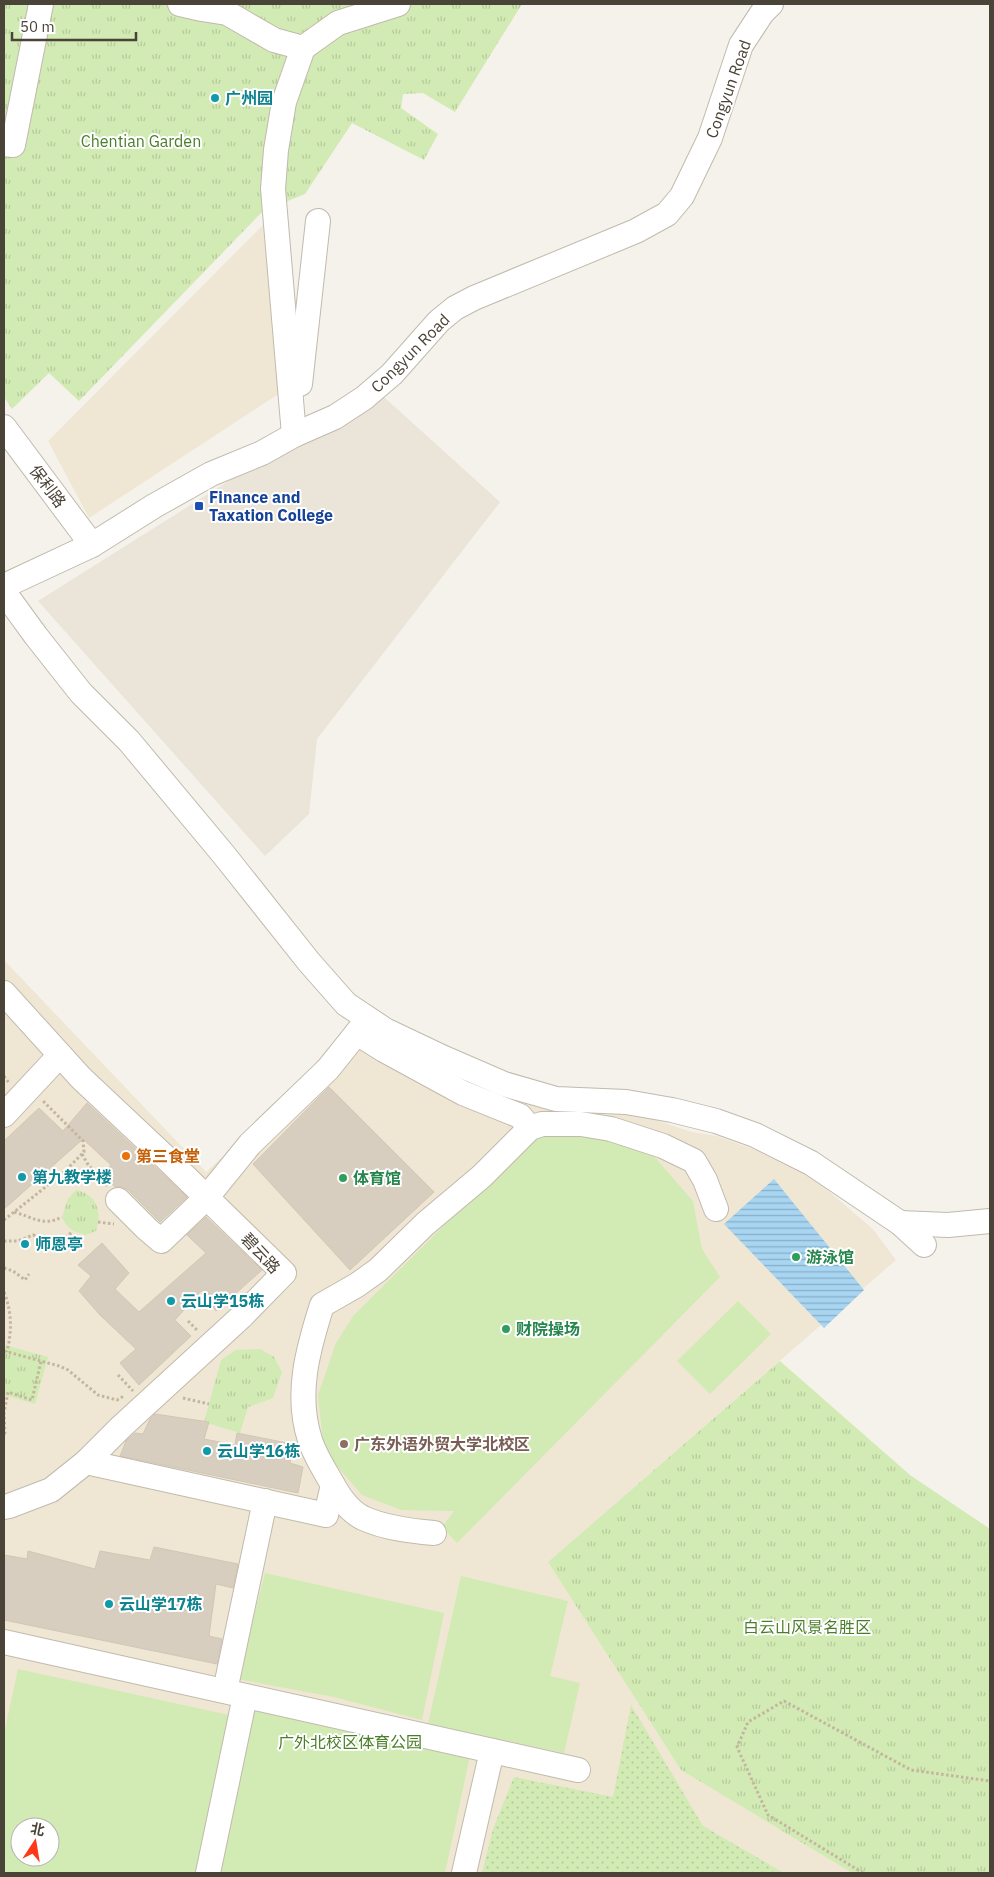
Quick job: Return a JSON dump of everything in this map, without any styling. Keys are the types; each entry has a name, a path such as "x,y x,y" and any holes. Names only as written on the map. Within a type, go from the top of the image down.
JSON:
{"street":[{"path":"4,144 13,145 41,4"},
{"path":"180,4 202,10 227,13 274,40 302,48"},
{"path":"294,435 273,189 276,150 284,102 302,48 338,23 398,4"},
{"name":"Congyun Road","path":"4,586 92,545 154,506 211,474 262,453 294,435 335,417 364,398 392,374 440,321 455,308 474,298 636,231 667,214 682,196 700,161 710,138 741,45 762,13 771,4"},
{"path":"294,435 318,221"},
{"name":"保利路","path":"4,427 92,545"},
{"path":"4,592 81,693 135,748 224,855 309,962 384,1050 463,1094 520,1116 530,1128"},
{"name":"碧云路","path":"4,993 81,1078 284,1273 241,1317 121,1426 86,1462 51,1490 4,1507"},
{"path":"118,1200 161,1241 207,1197 250,1144 328,1069 363,1026"},
{"path":"363,1026 385,1030 435,1054 513,1086 556,1099 626,1102 672,1110 716,1121 755,1135 812,1163 900,1223 924,1245"},
{"path":"4,1115 60,1055"},
{"path":"434,1533 403,1530 362,1518 345,1504 310,1440 303,1400 304,1370 322,1305 358,1285 378,1270 425,1224 482,1176 530,1128 542,1124 581,1124 610,1129 663,1146 694,1161 705,1180 716,1209"},
{"path":"900,1223 948,1225 990,1221"},
{"path":"86,1462 326,1515 333,1485"},
{"path":"208,1873 265,1501"},
{"path":"4,1642 578,1770"},
{"path":"464,1873 492,1751"}],"path":[{"path":"4,1220 62,1174 84,1152 83,1141 29,1088"},
{"path":"82,1154 86,1163 118,1200"},
{"path":"14,1212 40,1222 52,1222 62,1217"},
{"path":"4,1241 18,1241 33,1235 46,1241 58,1243 65,1239 73,1230"},
{"path":"4,1268 25,1280 29,1274"},
{"path":"4,1292 10,1306 12,1324 6,1351 68,1370 98,1395 117,1400 133,1390"},
{"path":"4,1434 4,1413 8,1392 32,1400 41,1361"},
{"path":"864,1873 768,1815 738,1747 748,1722 784,1701 911,1770 990,1781"}],"shaded area":[{"path":"263,225 280,393 89,518 48,441"},
{"path":"375,389 500,502 317,739 309,814 265,856 38,601"},
{"name":"广东外语外贸大学北校区","path":"4,960 206,1172 282,1102 349,1023 422,1057 550,1106 587,1116 634,1113 692,1132 717,1136 766,1154 812,1177 873,1229 896,1260 548,1562 681,1770 852,1873 4,1873"}],"green space":[{"name":"Chentian Garden","path":"4,4 522,4 455,112 423,93 403,94 401,108 438,134 424,160 352,123 305,194 263,211 79,401 49,373 12,409 4,397"},
{"name":"财院操场","path":"534,1136 599,1136 651,1153 693,1201 702,1249 720,1277 457,1543 442,1527 454,1511 401,1510 362,1495 324,1451 318,1395 336,1343 354,1315"},
{"path":"76,1190 89,1195 98,1211 96,1231 86,1235 71,1229 62,1217 68,1199"},
{"path":"738,1301 771,1334 710,1394 677,1361"},
{"path":"4,1345 48,1357 35,1404 4,1395"},
{"path":"260,1349 274,1357 282,1372 273,1398 248,1407 240,1433 204,1422 221,1360 236,1350"},
{"name":"白云山风景名胜区","path":"780,1361 910,1475 990,1529 990,1873 852,1873 681,1770 548,1562"},
{"path":"265,1573 444,1613 422,1720 334,1697 237,1679"},
{"path":"461,1576 568,1601 550,1676 580,1683 564,1753 428,1724"},
{"path":"18,1669 229,1715 197,1873 4,1873 4,1734"},
{"path":"631,1705 703,1826 784,1873 482,1873 493,1829 514,1777 613,1797"},
{"name":"广外北校区体育公园","path":"253,1710 470,1756 445,1873 218,1873"}],"water":[{"name":"游泳馆","path":"774,1179 864,1290 824,1328 724,1224"}],"building":[{"name":"体育馆","path":"329,1087 434,1192 350,1270 253,1164"},
{"path":"87,1103 187,1197 160,1222 128,1190 122,1187 115,1187 102,1175 111,1165 83,1139 4,1209 4,1141 39,1108 63,1131"},
{"name":"云山学15栋","path":"206,1217 262,1270 216,1311 201,1291 175,1320 191,1336 139,1385 120,1363 136,1349 100,1315 79,1291 91,1276 78,1265 102,1243 129,1273 115,1289 139,1312 206,1253 187,1235"},
{"name":"云山学16栋","path":"155,1414 209,1422 204,1439 235,1445 237,1433 292,1444 290,1463 303,1467 298,1493 120,1456 126,1441 135,1433 143,1434 150,1419"},
{"name":"云山学17栋","path":"154,1547 238,1564 233,1588 216,1584 209,1636 222,1639 217,1664 4,1620 4,1555 27,1559 28,1551 95,1569 100,1551 150,1560"}],"place":[{"name":"广州园","path":"215,98"},
{"name":"Finance and Taxation College","path":"199,506"},
{"name":"第三食堂","path":"126,1156"},
{"name":"第九教学楼","path":"22,1177"},
{"name":"体育馆","path":"343,1178"},
{"name":"师恩亭","path":"25,1244"},
{"name":"游泳馆","path":"796,1257"},
{"name":"云山学15栋","path":"171,1301"},
{"name":"财院操场","path":"506,1329"},
{"name":"广东外语外贸大学北校区","path":"344,1444"},
{"name":"云山学16栋","path":"207,1451"},
{"name":"云山学17栋","path":"109,1604"}]}
